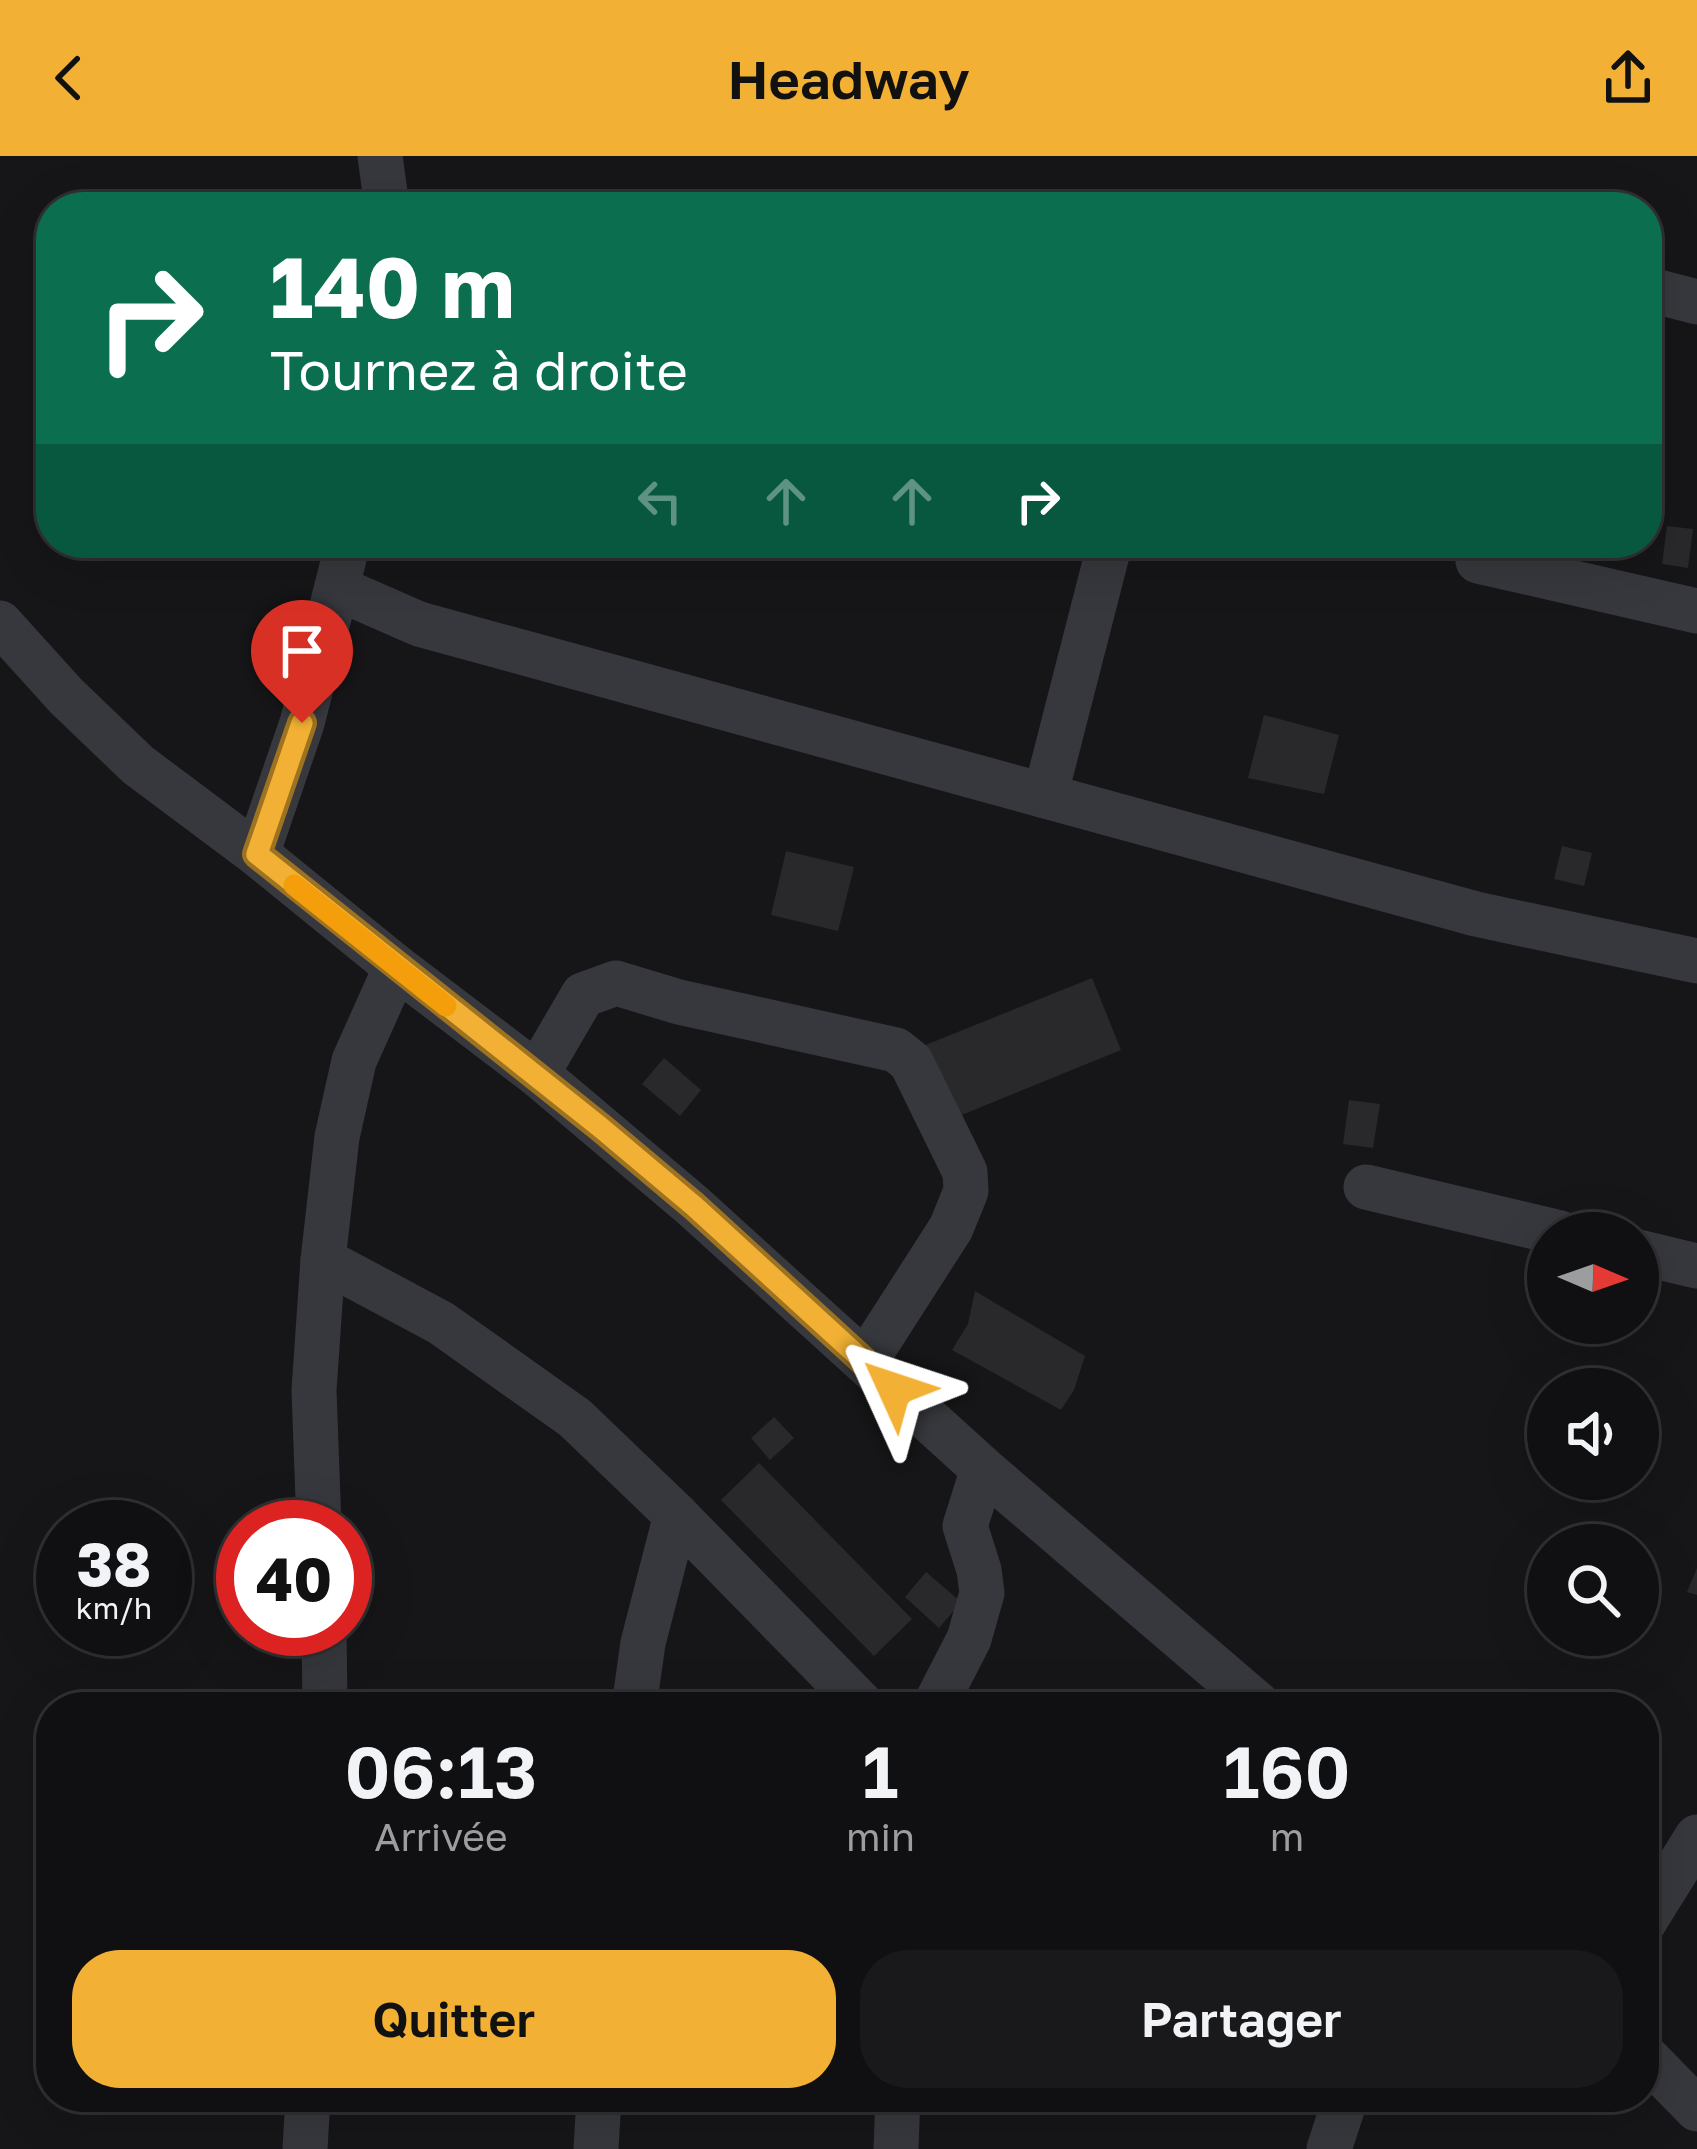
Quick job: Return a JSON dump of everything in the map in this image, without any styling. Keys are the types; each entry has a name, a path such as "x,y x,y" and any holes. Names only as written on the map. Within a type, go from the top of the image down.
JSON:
{"street":[{"path":"380,156 385,192"},
{"path":"1662,293 1697,302"},
{"path":"257,854 302,723 344,558"},
{"path":"1045,796 1106,558"},
{"path":"1478,561 1697,611"},
{"path":"337,588 419,624 1045,796 1476,914 1697,961"},
{"path":"0,623 138,765 537,1074 694,1206 982,1469 1243,1692"},
{"path":"318,1500 314,1390 338,1137 354,1061 396,967"},
{"path":"537,1074 583,995 616,982 679,1002 896,1050 911,1062 964,1172 966,1191 951,1228 865,1362"},
{"path":"1366,1187 1527,1225"},
{"path":"1659,1257 1697,1266"},
{"path":"323,1260 441,1323 574,1418 849,1692"},
{"path":"942,1692 970,1639 982,1593 965,1526 982,1469"},
{"path":"636,1692 643,1642 676,1515"},
{"path":"324,1656 325,1692"},
{"path":"1659,1898 1697,1837"},
{"path":"1659,2070 1697,2109"},
{"path":"304,2149 307,2112"},
{"path":"596,2149 597,2112"},
{"path":"896,2149 897,2112"},
{"path":"1329,2149 1341,2112"}],"building":[{"path":"1667,526 1693,529 1688,568 1662,564"},
{"path":"1264,715 1339,735 1324,794 1248,778"},
{"path":"1562,846 1592,853 1584,886 1554,879"},
{"path":"786,851 854,867 838,931 771,915"},
{"path":"1092,978 1121,1050 952,1119 923,1046"},
{"path":"664,1058 701,1090 680,1116 642,1084"},
{"path":"1349,1100 1380,1104 1373,1148 1343,1144"},
{"path":"975,1291 1085,1356 1074,1390 1061,1410 952,1350 968,1324"},
{"path":"774,1417 794,1438 770,1460 751,1438"},
{"path":"759,1463 912,1619 874,1656 721,1500"},
{"path":"1697,1568 1697,1595 1687,1592"},
{"path":"926,1572 961,1602 939,1628 905,1597"}],"slow traffic":[{"path":"294,885 446,1006"}],"route":[{"path":"302,723 257,854 537,1074 694,1206 894,1389"}]}
